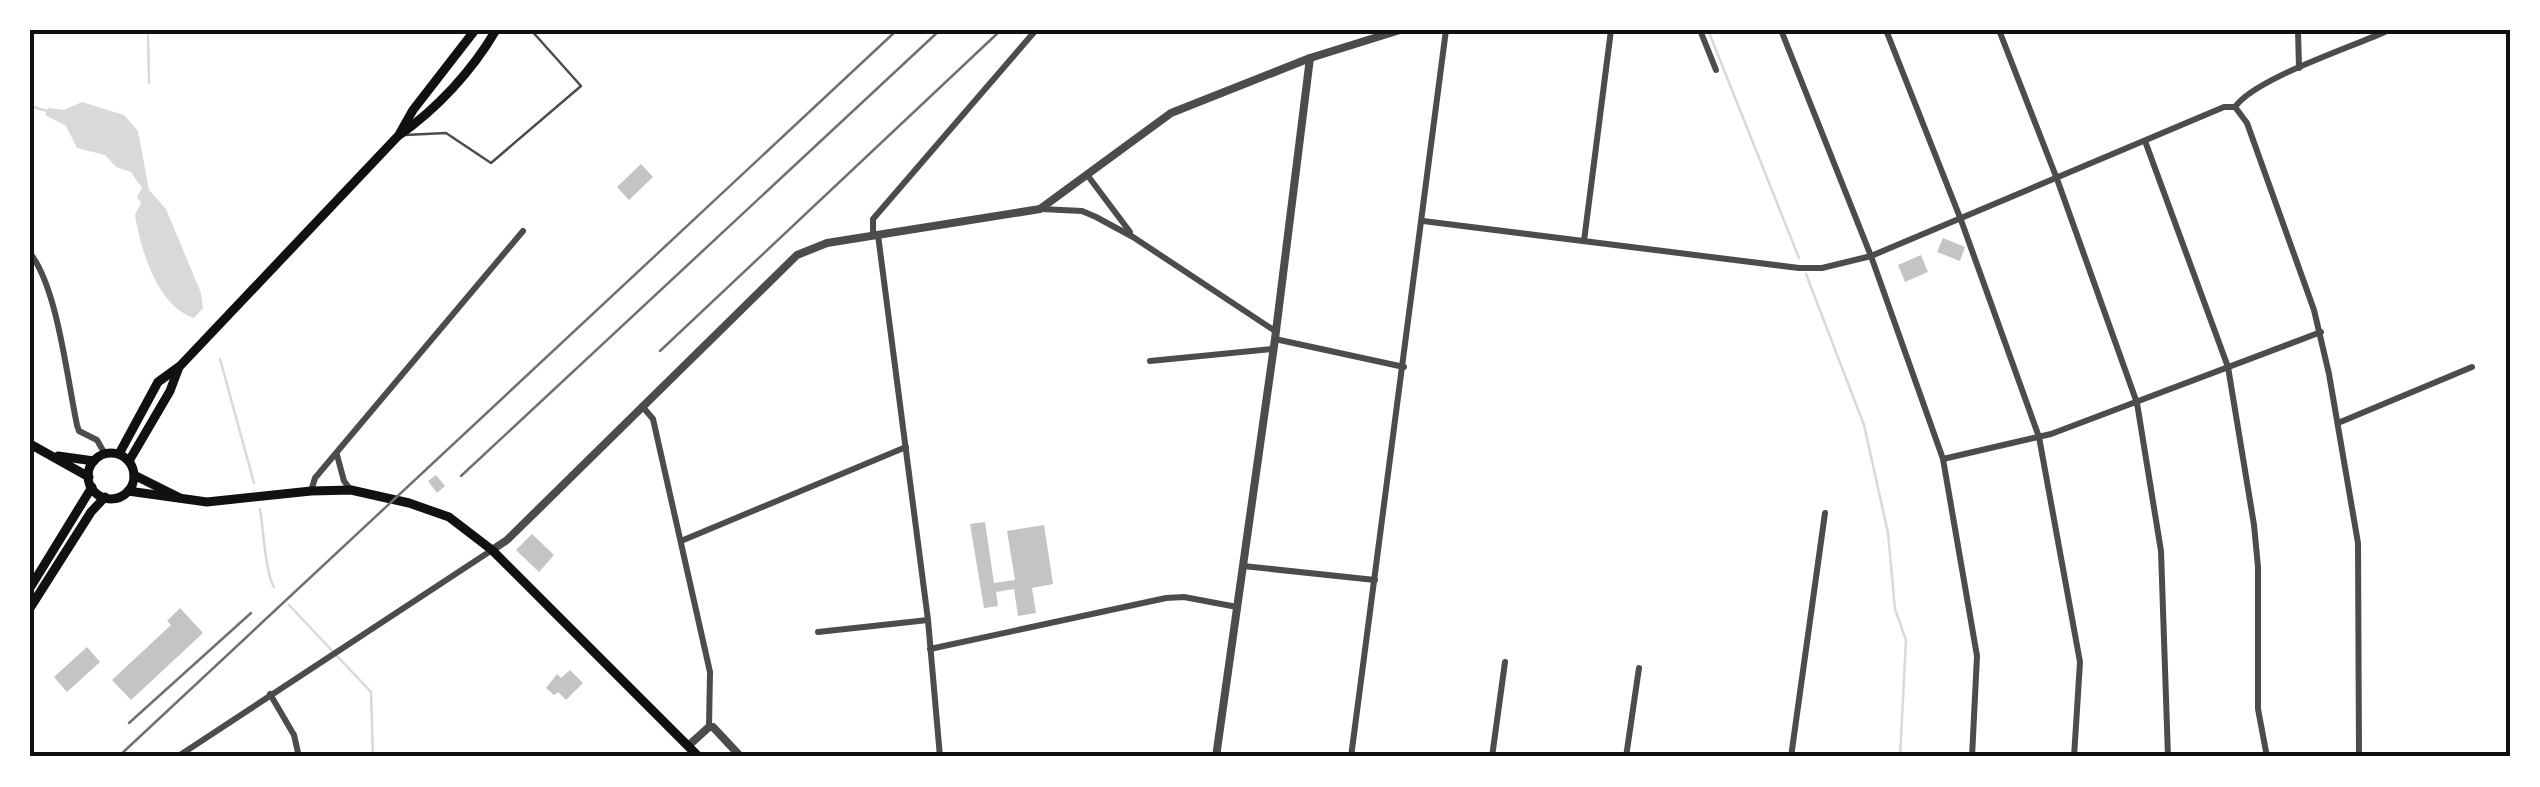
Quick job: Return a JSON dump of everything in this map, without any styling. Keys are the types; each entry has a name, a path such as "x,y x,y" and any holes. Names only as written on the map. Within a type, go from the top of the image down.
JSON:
{"main road":[{"path":"398,136 413,110 475,30"},
{"path":"119,454 158,382 180,366 398,136 422,119 466,72 496,30"},
{"path":"129,461 170,391 180,366"},
{"path":"30,444 56,456 105,498"},
{"path":"30,588 90,482 94,462 105,454 119,454 129,461 134,476 128,491"},
{"path":"56,456 94,462"},
{"path":"134,476 182,499"},
{"path":"30,608 91,512 105,498 128,491 206,502 311,490 351,490 438,513 466,528 700,757"}],"street":[{"path":"940,757 928,620 873,219 1036,30"},
{"path":"1040,209 1172,112 1310,58 1400,30"},
{"path":"1351,757 1446,30"},
{"path":"1584,240 1611,30"},
{"path":"1700,30 1716,70"},
{"path":"1781,30 1871,256 1943,459 1977,656 1972,757"},
{"path":"1886,30 1961,220 2039,437 2080,662 2074,757"},
{"path":"1999,30 2137,402 2161,551 2168,757"},
{"path":"2298,30 2299,68"},
{"path":"2235,107 2242,97 2299,68 2389,30"},
{"path":"1216,757 1310,58"},
{"path":"1423,220 1822,268 1871,256 2224,106 2235,107 2247,124 2321,332 2358,544 2359,757"},
{"path":"2145,142 2228,367 2254,525 2258,567 2258,709 2267,757"},
{"path":"1088,176 1134,238"},
{"path":"177,757 507,540 797,255 827,243 1040,209 1082,211 1134,238 1275,335 1404,367"},
{"path":"311,490 315,478 524,230"},
{"path":"30,253 48,288 76,426 97,440 105,454"},
{"path":"1943,459 2039,437 2321,332"},
{"path":"1150,362 1273,350"},
{"path":"2338,423 2472,367"},
{"path":"642,406 653,419 710,672 709,727 688,746"},
{"path":"681,542 906,447"},
{"path":"336,454 351,490"},
{"path":"1792,757 1825,513"},
{"path":"1243,566 1375,580"},
{"path":"930,649 1166,598 1184,597 1237,607"},
{"path":"818,632 928,620"},
{"path":"1492,757 1505,662"},
{"path":"1626,757 1639,668"},
{"path":"270,694 294,735 299,757"},
{"path":"709,727 740,757"}],"lane":[{"path":"398,136 446,133 491,163 582,86 531,30"}],"shaded area":[{"path":"82,102 124,115 138,131 149,190 166,209 201,293 203,308 194,318 170,302 153,275 135,215 142,188 131,172 116,167 105,155 77,148 66,126 45,115 48,108 64,110"}],"building":[{"path":"641,164 653,177 629,200 617,187"},
{"path":"1943,238 1965,247 1960,261 1937,252"},
{"path":"1921,255 1928,272 1905,282 1898,265"},
{"path":"436,475 445,486 437,493 428,481"},
{"path":"985,522 994,583 1015,580 1007,531 1044,525 1053,584 1032,588 1036,613 1018,616 1014,589 996,592 998,606 984,608 970,524"},
{"path":"532,534 554,555 539,572 516,550"},
{"path":"180,608 203,633 131,700 112,680 171,625 167,621"},
{"path":"87,647 100,662 67,692 54,677"},
{"path":"570,670 583,683 566,700 546,688 557,674 561,678"}],"waterway":[{"path":"148,30 149,83"},
{"path":"1708,30 1799,258"},
{"path":"30,106 47,111"},
{"path":"1806,274 1864,425 1888,533 1895,609 1906,640 1900,757"},
{"path":"220,359 254,483"},
{"path":"260,509 274,587"},
{"path":"289,605 371,692 373,757"}],"railway":[{"path":"118,757 897,30"},
{"path":"461,476 940,30"},
{"path":"660,351 1001,30"},
{"path":"129,723 251,613"}]}
